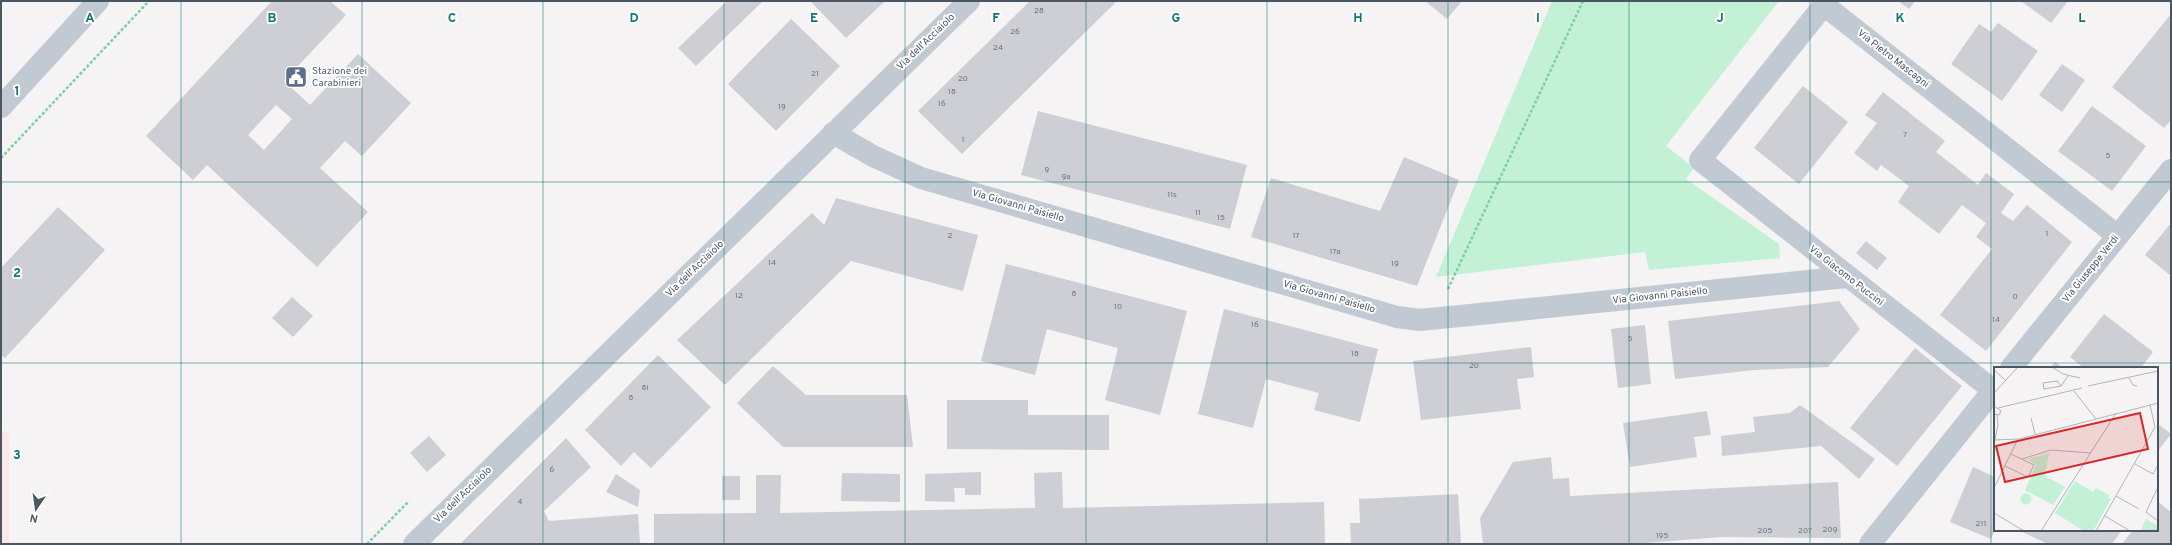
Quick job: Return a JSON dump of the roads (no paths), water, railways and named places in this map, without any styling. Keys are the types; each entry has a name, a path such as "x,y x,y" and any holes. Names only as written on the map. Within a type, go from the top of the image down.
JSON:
{"street":[{"path":"1,107 98,1"},
{"name":"Via dell'Acciaiolo","path":"418,542 832,133 969,1"},
{"name":"Via Pietro Mascagni","path":"1700,160 1824,5 2118,236"},
{"name":"Via Giovanni Paisiello","path":"832,133 873,156 921,178 1397,317 1420,320 1848,277"},
{"name":"Via Giacomo Puccini","path":"1700,160 1848,277 1994,389"},
{"name":"Via Giuseppe Verdi","path":"2012,367 2171,170"},
{"path":"1870,544 1994,389"}],"place":[{"name":"Stazione dei Carabinieri","path":"296,77"}]}
